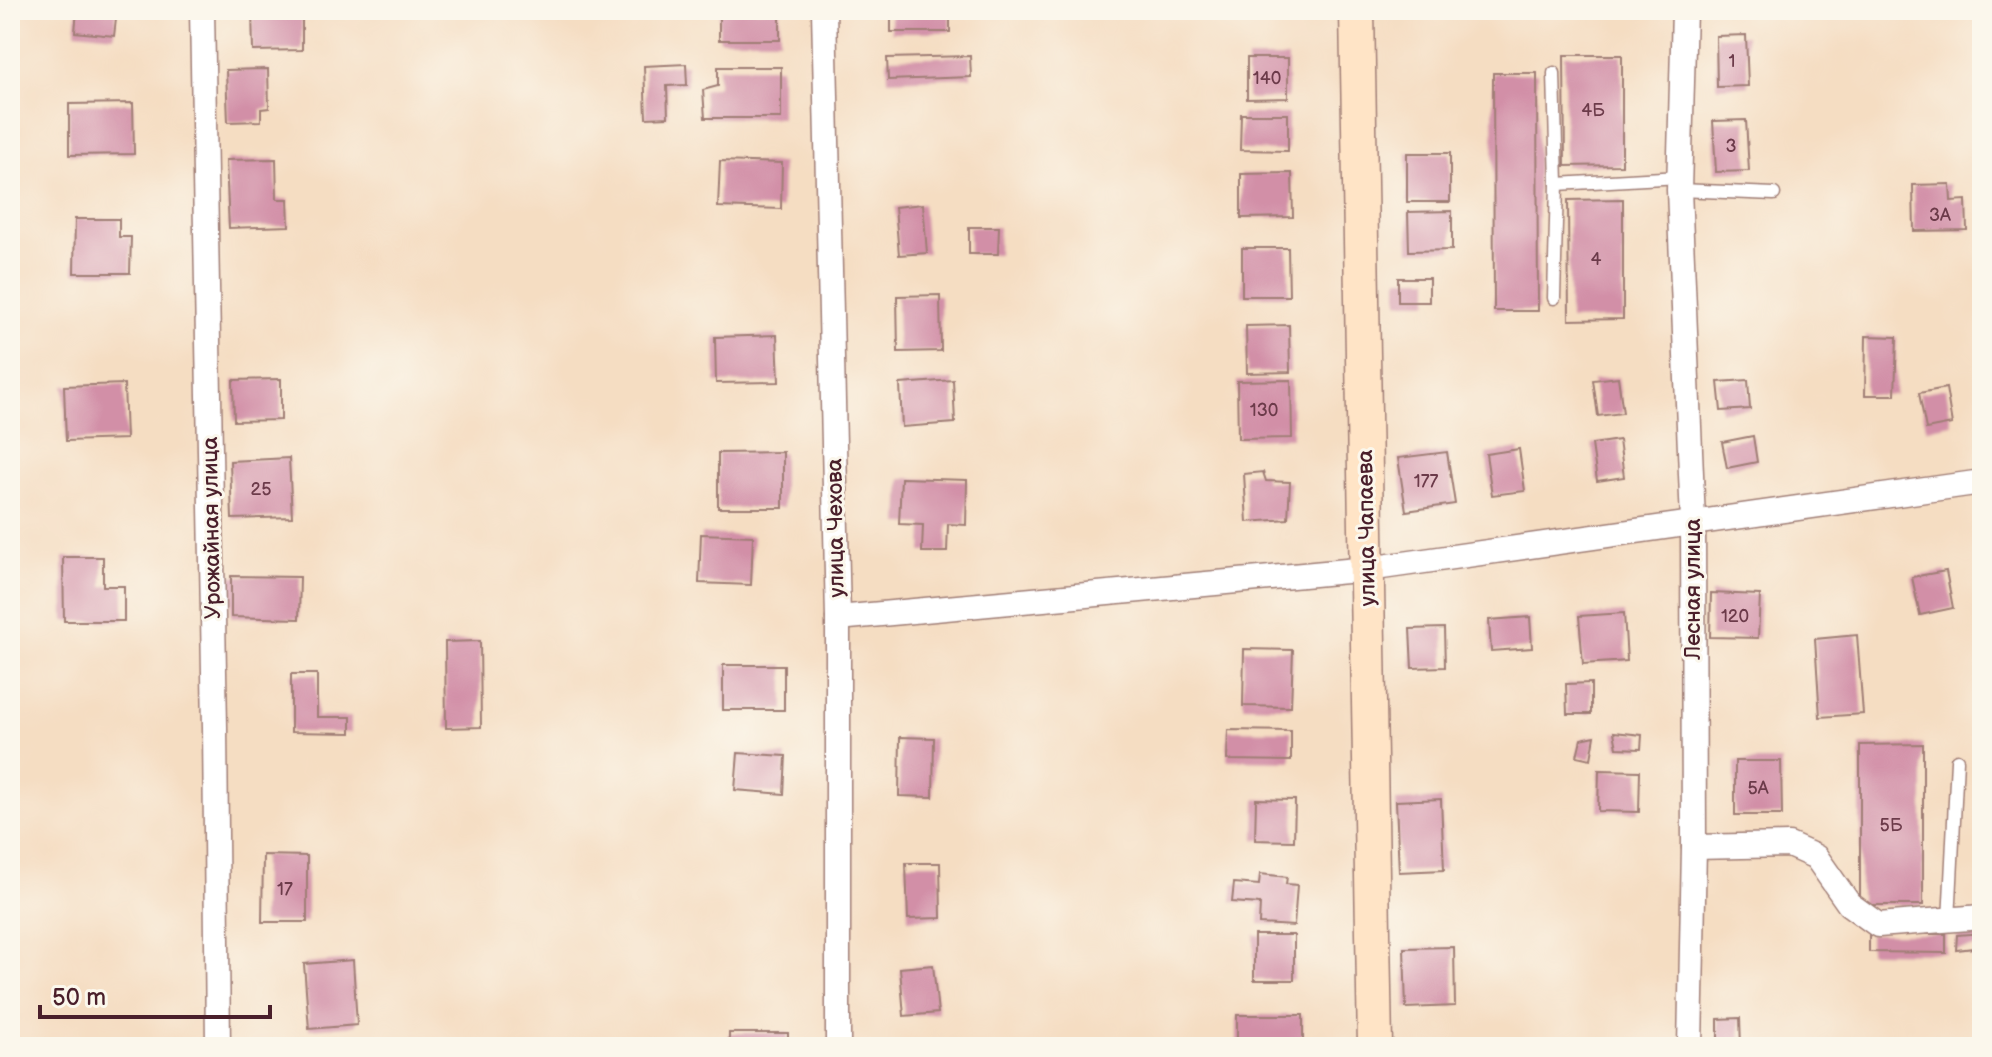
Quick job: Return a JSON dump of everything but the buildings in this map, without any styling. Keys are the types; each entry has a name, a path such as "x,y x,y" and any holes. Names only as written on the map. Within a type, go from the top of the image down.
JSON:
{"street":[{"name":"Урожайная улица","path":"202,10 218,1047"},
{"name":"улица Чехова","path":"824,10 838,618 838,1047"},
{"name":"улица Чапаева","path":"1357,10 1375,1047"},
{"name":"Лесная улица","path":"1684,10 1679,183 1693,521 1694,847 1690,1047"},
{"path":"838,618 1368,569 1982,482"},
{"path":"1694,847 1789,845 1816,857 1849,904 1878,925 1982,917"}],"lane":[{"path":"1554,73 1557,184 1554,298"},
{"path":"1557,184 1679,183 1774,194"},
{"path":"1949,921 1957,760"}]}
